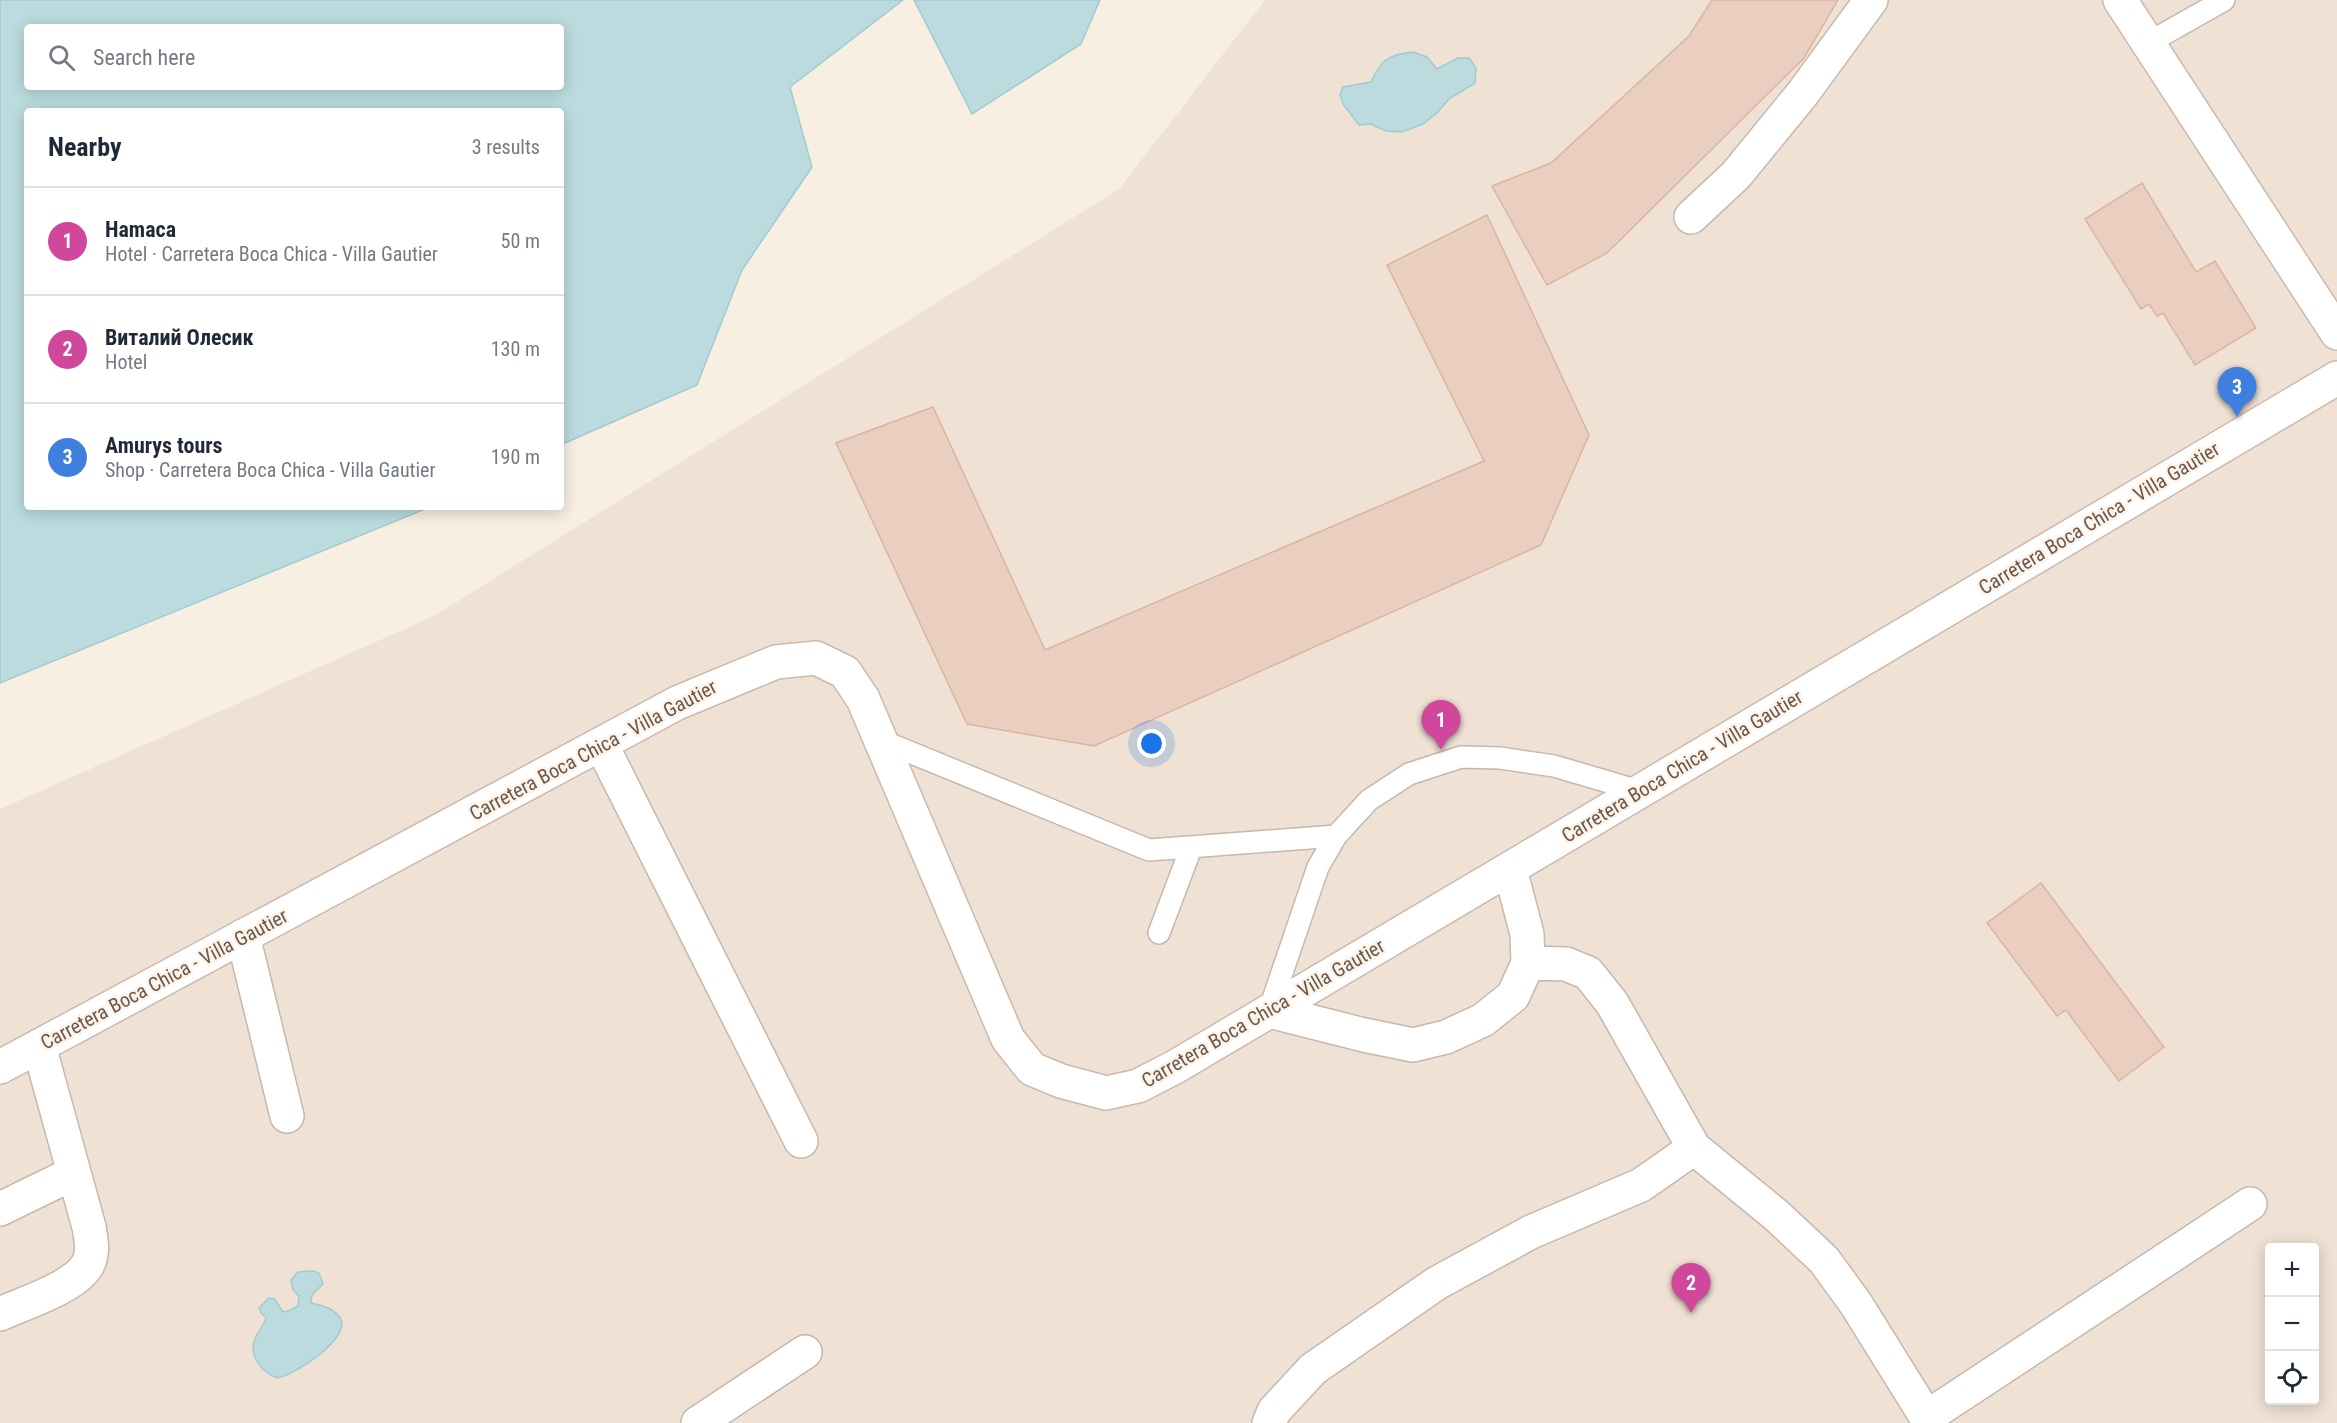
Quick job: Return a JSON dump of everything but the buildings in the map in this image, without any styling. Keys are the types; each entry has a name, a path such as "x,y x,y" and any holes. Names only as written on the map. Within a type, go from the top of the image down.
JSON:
{"street":[{"path":"1691,217 1736,175 1803,93 1871,0"},
{"path":"2120,0 2337,333"},
{"name":"Carretera Boca Chica - Villa Gautier","path":"0,1067 677,703 776,662 816,658 845,672 862,699 1008,1039 1032,1069 1061,1082 1107,1093 1138,1086 1175,1067 2337,378"},
{"path":"601,744 801,1141"},
{"path":"1269,1011 1413,1045 1446,1037 1483,1020 1513,996 1528,963 1527,934 1509,869"},
{"path":"243,936 287,1116"},
{"path":"1528,963 1566,964 1588,973 1612,1003 1694,1148 1776,1215 1824,1260 1856,1304 1929,1420 2250,1204"},
{"path":"0,1314 72,1281 88,1264 92,1248 89,1227 39,1046"},
{"path":"1269,1423 1274,1412 1313,1369 1437,1283 1531,1232 1641,1185 1694,1148"},
{"path":"0,1209 74,1173"},
{"path":"698,1423 805,1352"}],"lane":[{"path":"2148,43 2224,0"},
{"path":"880,740 1149,850 1336,836"},
{"path":"1269,1011 1318,867 1336,836 1369,800 1409,774 1461,757 1500,758 1554,766 1639,791"},
{"path":"1159,933 1191,848"}],"shaded area":[{"path":"1265,0 2337,0 2337,1423 0,1423 0,809 434,616 1119,189"}],"water":[{"path":"0,0 903,0 790,87 812,167 742,270 697,385 565,443 564,108 24,108 24,510 423,510 0,683"},
{"path":"914,0 1100,0 1081,44 972,114"},
{"path":"1413,52 1427,57 1437,69 1458,58 1469,58 1476,68 1475,83 1449,99 1423,124 1402,132 1386,131 1371,124 1359,125 1343,104 1340,95 1343,87 1371,82 1386,60"},
{"path":"298,1272 319,1273 323,1284 312,1295 311,1303 334,1311 340,1318 342,1326 338,1335 320,1354 296,1370 277,1378 262,1368 253,1351 255,1339 266,1317 259,1308 269,1298 275,1299 282,1311 286,1312 298,1306 299,1296 293,1290 291,1280"}],"place":[{"name":"Amurys tours","path":"2237,417"},
{"name":"Hamaca","path":"1441,750"},
{"name":"Виталий Олесик","path":"1691,1313"}]}
